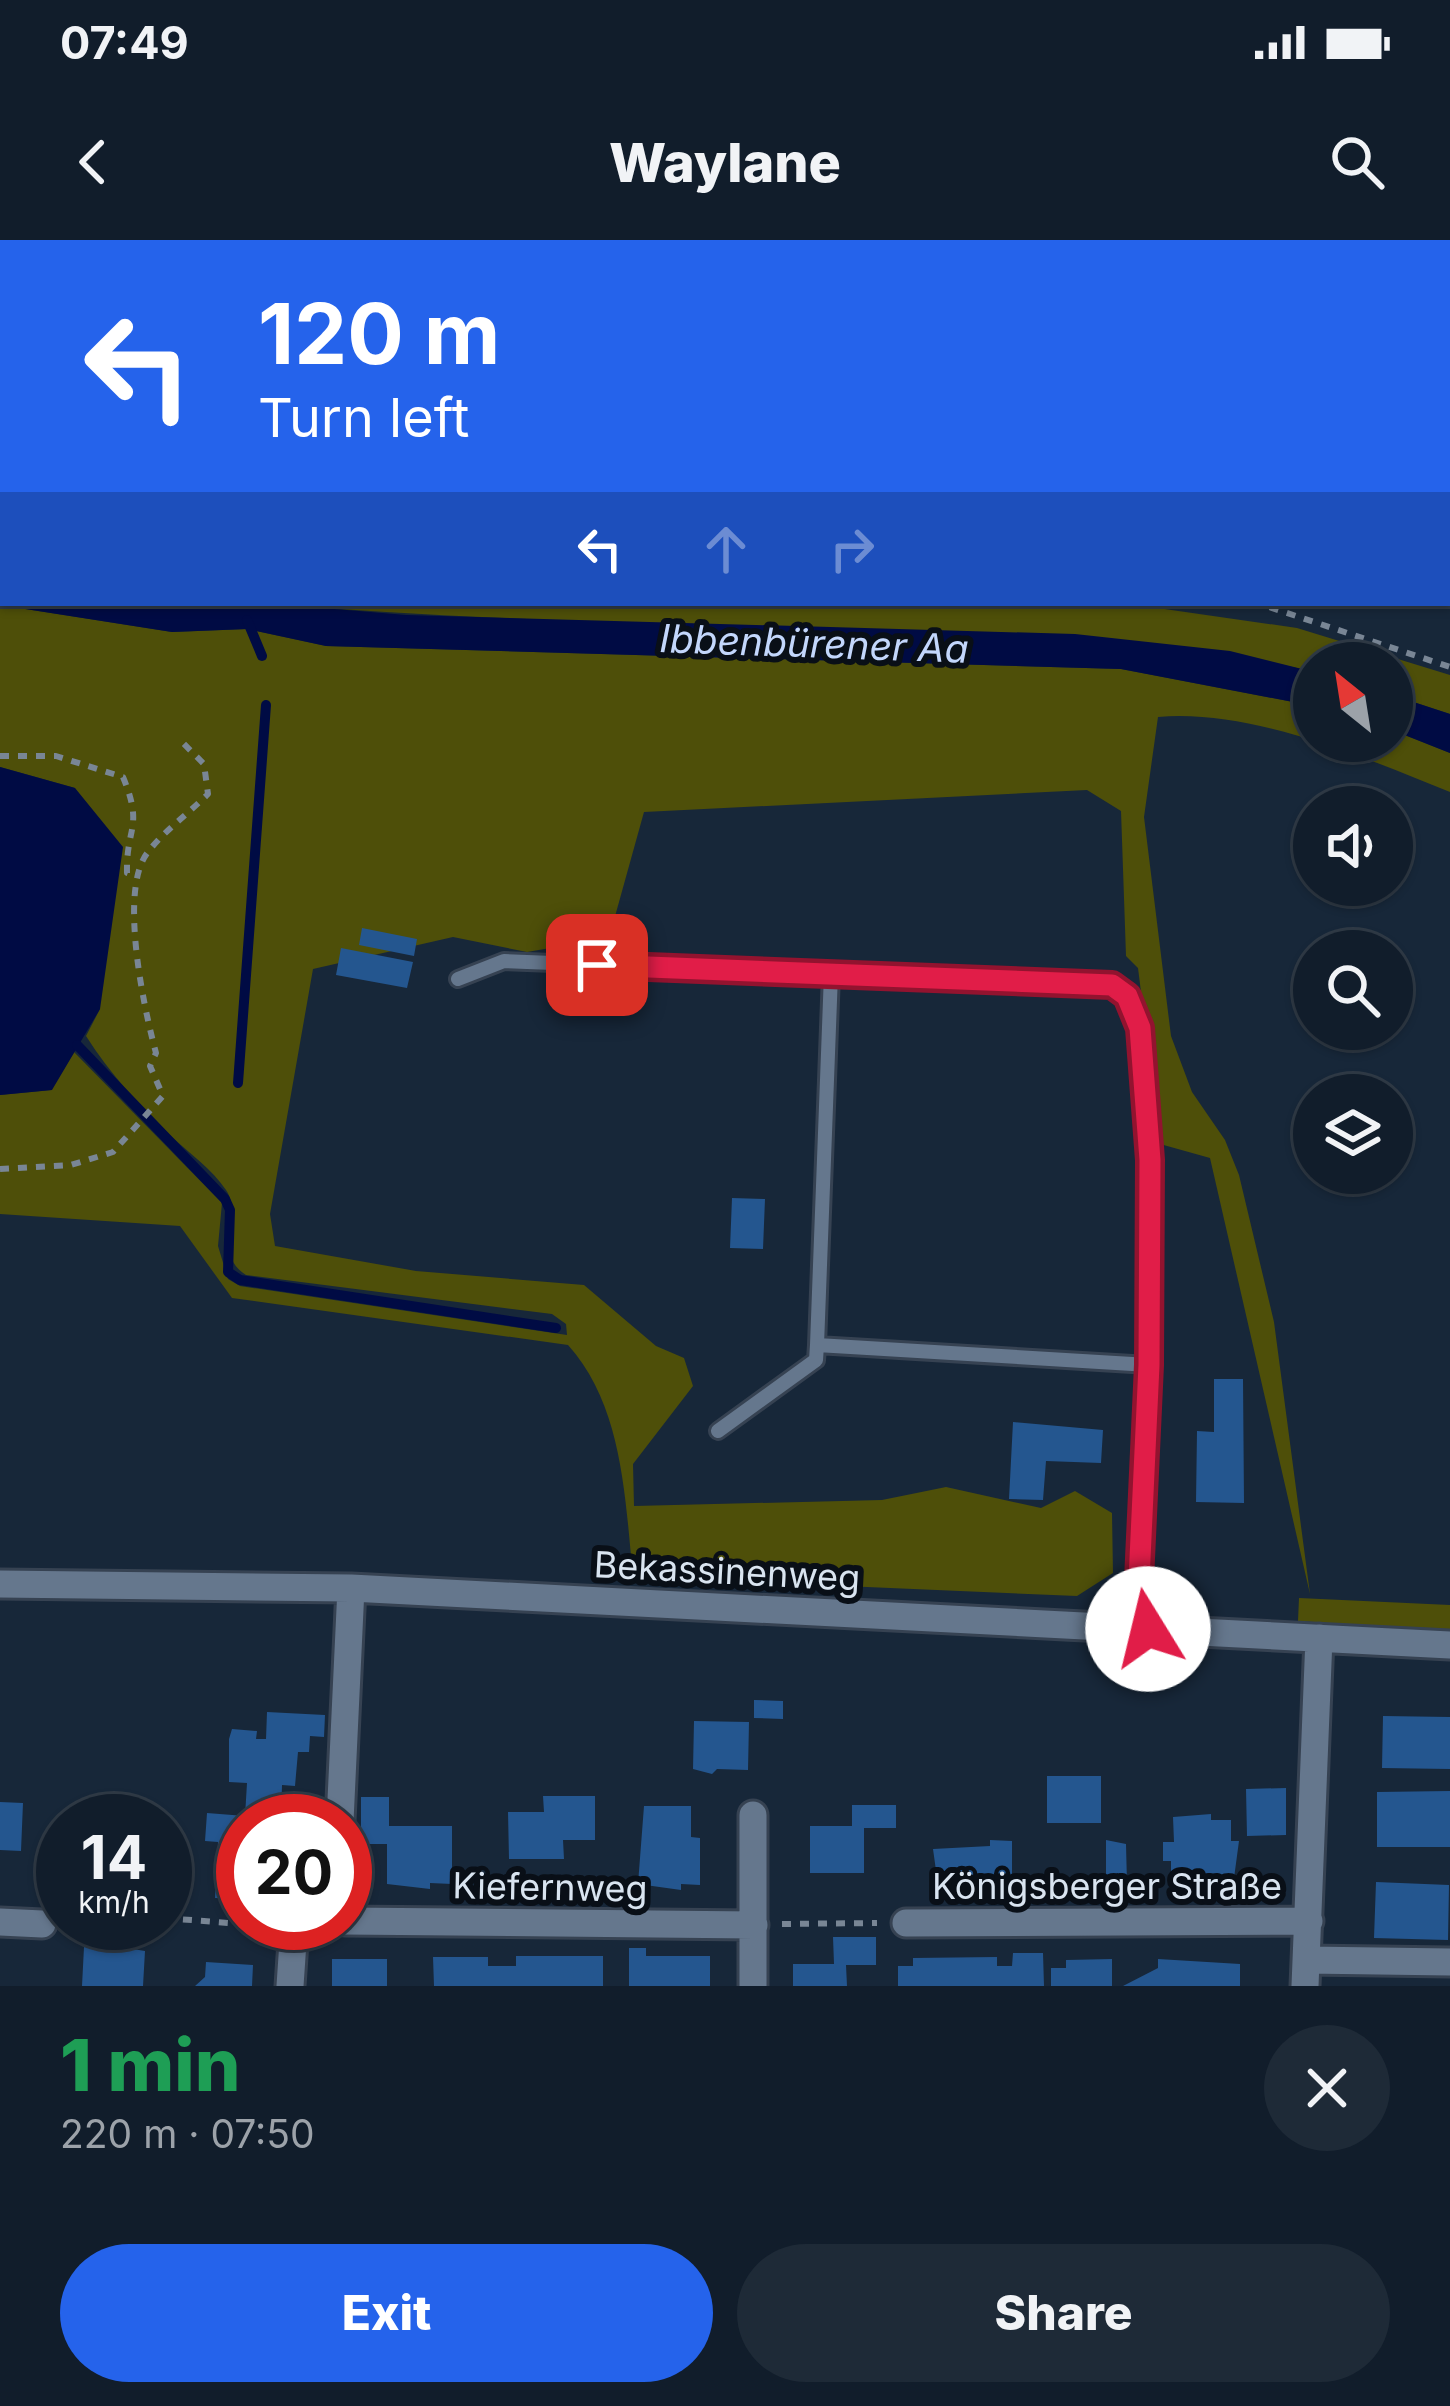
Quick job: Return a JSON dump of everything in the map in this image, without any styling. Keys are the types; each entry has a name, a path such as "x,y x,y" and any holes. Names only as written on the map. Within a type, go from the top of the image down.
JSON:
{"street":[{"name":"Bekassinenweg","path":"0,1584 351,1588 1450,1645"},
{"path":"341,1794 351,1588"},
{"name":"Königsberger Straße","path":"1306,1973 1319,1638"},
{"path":"753,1815 753,1986"},
{"name":"Kiefernweg","path":"372,1921 754,1925"},
{"name":"Königsberger Straße","path":"905,1923 1309,1921"},
{"path":"0,1922 36,1924"},
{"path":"290,1986 292,1950"},
{"path":"1306,1973 1450,1962"}],"lane":[{"path":"458,979 504,961 1112,985 1127,996 1140,1028 1150,1160 1149,1365 1139,1580 1148,1629"},
{"path":"718,1431 816,1360 831,974"},
{"path":"817,1345 1149,1365"}],"path":[{"path":"1260,606 1450,667"},
{"path":"0,1169 71,1165 113,1152 163,1096 149,1066 156,1053 133,906 135,877 147,853 208,794 204,764 180,740"},
{"path":"0,756 56,756 123,777 137,816 126,857 127,873 135,877"},
{"path":"754,1925 905,1923"}],"shaded area":[{"path":"0,606 172,632 247,629 326,646 1121,669 1293,702 1293,735 1231,720 1158,717 1144,817 1171,1036 1192,1092 1225,1140 1239,1175 1274,1322 1310,1594 1210,1158 1160,1144 1138,968 1126,956 1121,811 1087,790 644,812 609,938 527,952 453,937 313,969 270,1214 275,1246 416,1271 584,1285 656,1346 684,1358 693,1386 633,1464 634,1506 882,1500 946,1487 1041,1508 1075,1491 1112,1513 1113,1573 1077,1596 633,1577 611,1424 586,1369 568,1345 232,1298 180,1226 0,1214 0,1095 51,1090 74,1052 222,1203 218,1246 228,1279 240,1286 567,1335 566,1324 552,1314 246,1275 236,1267 231,1257 232,1213 226,1190 137,1101 86,1036 100,1009 75,788 0,767"},
{"path":"299,606 1144,606 1297,628 1343,642 1293,642 1293,668 1200,650 1085,638"},
{"path":"1413,664 1450,675 1450,714 1413,702"},
{"path":"1413,738 1450,753 1450,792 1375,762 1413,762"},
{"path":"1299,1598 1450,1605 1450,1631 1298,1621"}],"water":[{"name":"Ibbenbürener Aa","path":"6,606 298,606 406,615 1075,634 1230,651 1293,667 1293,702 1121,669 326,646 247,629 172,632"},
{"path":"1413,702 1450,714 1450,753 1413,738"},
{"path":"0,767 75,788 123,847 100,1009 52,1090 0,1095"}],"building":[{"path":"362,928 417,939 414,956 359,945"},
{"path":"341,948 413,962 407,988 336,975"},
{"path":"732,1198 765,1199 763,1249 730,1248"},
{"path":"1214,1379 1243,1379 1244,1503 1196,1502 1197,1431 1214,1432"},
{"path":"1013,1422 1103,1430 1101,1463 1046,1461 1043,1500 1009,1499"},
{"path":"754,1700 783,1701 783,1719 754,1718"},
{"path":"267,1712 325,1715 324,1737 310,1736 309,1752 298,1752 295,1786 282,1785 282,1794 246,1794 247,1783 229,1782 232,1729 257,1731 256,1739 266,1739"},
{"path":"1383,1716 1450,1717 1450,1769 1382,1768"},
{"path":"694,1721 749,1722 748,1770 717,1769 712,1774 693,1769"},
{"path":"1047,1776 1101,1776 1101,1823 1047,1823"},
{"path":"1286,1788 1286,1835 1247,1836 1246,1789"},
{"path":"1450,1791 1450,1847 1377,1847 1377,1792"},
{"path":"543,1796 595,1796 595,1840 563,1840 564,1859 509,1859 508,1812 544,1812"},
{"path":"372,1797 389,1797 389,1826 452,1826 452,1884 430,1883 430,1889 387,1884 387,1844 372,1844"},
{"path":"0,1802 23,1803 21,1851 0,1850"},
{"path":"852,1805 896,1805 896,1828 864,1828 864,1873 810,1873 810,1826 852,1826"},
{"path":"644,1806 691,1806 691,1837 700,1838 700,1885 681,1884 681,1890 638,1884"},
{"path":"207,1813 216,1814 216,1842 205,1841"},
{"path":"1211,1814 1211,1820 1231,1820 1231,1841 1239,1841 1232,1893 1171,1885 1171,1861 1163,1861 1163,1842 1174,1842 1173,1817"},
{"path":"990,1840 1012,1841 1012,1888 991,1888 981,1896 939,1892 933,1849 990,1846"},
{"path":"1106,1840 1126,1844 1127,1884 1106,1884"},
{"path":"1376,1882 1449,1885 1448,1940 1374,1938"},
{"path":"833,1937 876,1937 876,1965 846,1965 847,1986 793,1986 793,1964 834,1964"},
{"path":"629,1948 646,1948 646,1956 710,1956 710,1986 629,1986"},
{"path":"84,1950 145,1951 143,1986 82,1986"},
{"path":"1013,1953 1043,1953 1044,1986 898,1986 898,1966 913,1966 913,1958 997,1957 997,1966 1012,1966"},
{"path":"516,1956 603,1956 603,1986 434,1986 433,1957 488,1957 488,1966 516,1966"},
{"path":"332,1959 387,1959 387,1986 332,1986"},
{"path":"1112,1959 1112,1986 1051,1986 1051,1968 1066,1968 1066,1960"},
{"path":"1158,1959 1240,1964 1240,1986 1123,1986 1158,1968"},
{"path":"206,1962 253,1965 252,1986 195,1986 205,1977"}],"waterway":[{"path":"247,620 262,656"},
{"path":"238,1083 266,705"},
{"path":"77,1045 225,1199 230,1210 228,1272 240,1280 556,1328"}],"route":[{"path":"597,965 1112,985 1127,996 1140,1028 1150,1160 1149,1365 1139,1580 1148,1629"}]}
